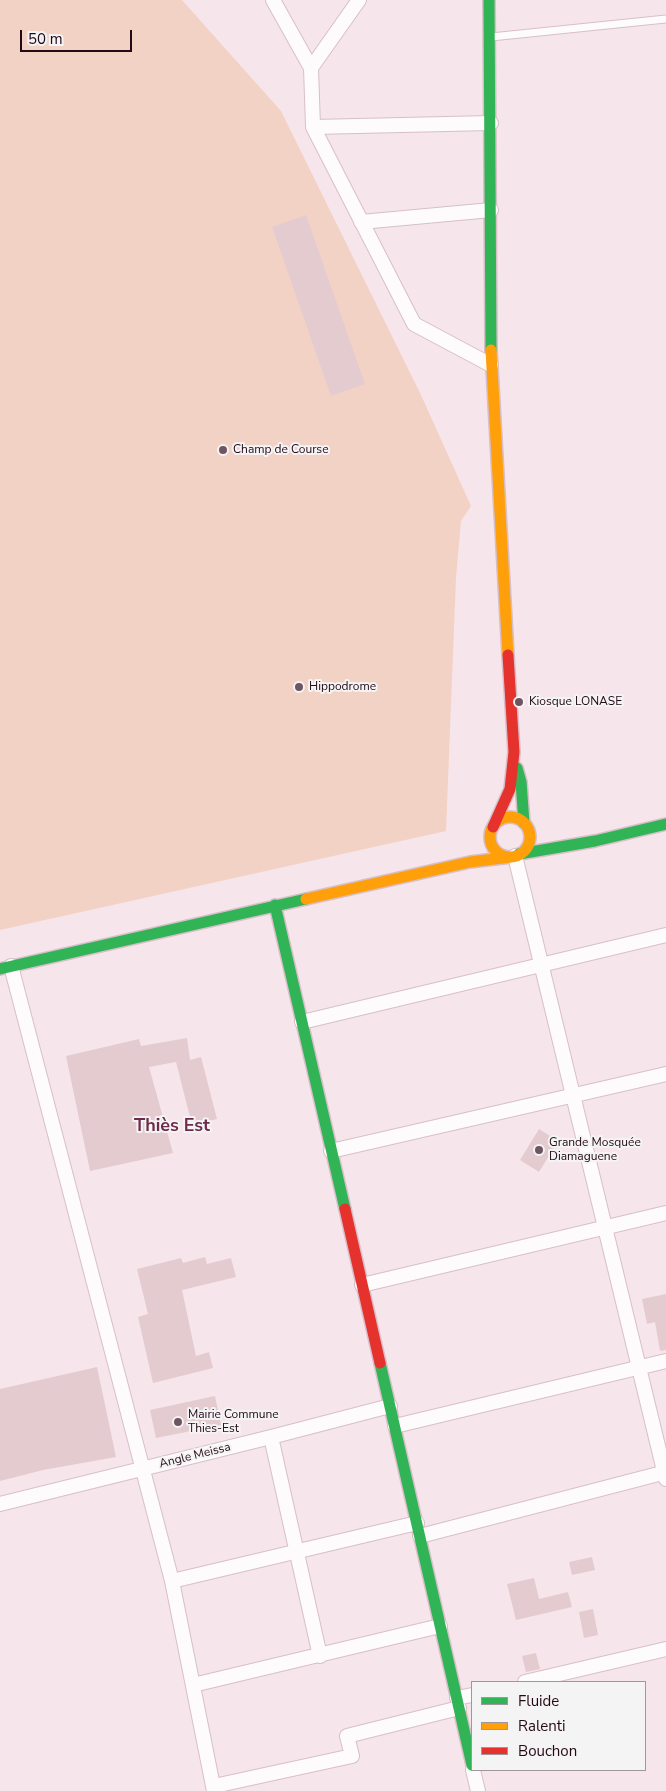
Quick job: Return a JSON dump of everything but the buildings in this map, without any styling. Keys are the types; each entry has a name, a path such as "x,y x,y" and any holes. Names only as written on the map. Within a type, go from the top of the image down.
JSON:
{"main road":[{"path":"489,0 491,365 514,752 510,789 492,829 490,840 492,847 504,856 515,856 528,845 521,782 514,752"},
{"path":"442,869 473,847 498,821 504,818 518,819 526,828 545,834"},
{"path":"6,967 470,862 594,842 666,824"},
{"path":"560,836 594,842"},
{"path":"275,905 471,1761"}],"street":[{"path":"273,0 311,68 313,127 414,324 491,365"},
{"path":"311,68 360,0"},
{"path":"313,127 491,123"},
{"path":"361,222 491,210"},
{"path":"172,1581 298,1551 418,1529 666,1475 515,856"},
{"path":"302,1022 666,935"},
{"path":"6,967 144,1470 172,1581 214,1789 352,1756 347,1736 458,1703 471,1695"},
{"path":"331,1151 666,1074"},
{"path":"362,1285 666,1213"},
{"path":"394,1426 666,1361"},
{"name":"Angle Meissa","path":"0,1504 144,1470 390,1406"},
{"path":"271,1437 320,1656"},
{"path":"193,1686 440,1626"},
{"path":"528,1681 666,1649"},
{"path":"473,1771 478,1791"}],"lane":[{"path":"490,37 666,19"}],"shaded area":[{"name":"Champ de Course","path":"0,0 182,0 281,111 421,395 471,506 461,521 456,578 446,831 0,930"}],"traffic: fast":[{"path":"489,0 491,350"},
{"path":"517,768 521,782 524,823"},
{"path":"519,854 595,841 666,824"},
{"path":"0,969 306,899"},
{"path":"275,905 345,1209"},
{"path":"380,1363 471,1761"}],"traffic: slow":[{"path":"491,350 508,655"},
{"path":"510,817 524,823 530,837 524,851 510,857 496,851 490,837 496,823 510,817"},
{"path":"306,899 470,862 511,857"}],"traffic: jam":[{"path":"493,827 510,789 514,752 508,655"},
{"path":"345,1209 380,1363"}],"place":[{"name":"Champ de Course","path":"223,450"},
{"name":"Hippodrome","path":"299,687"},
{"name":"Kiosque LONASE","path":"519,702"},
{"name":"Grande Mosquée Diamaguene","path":"539,1150"},
{"name":"Mairie Commune Thies-Est","path":"178,1422"}],"district":[{"name":"Thiès Est","path":"172,1127"}]}
